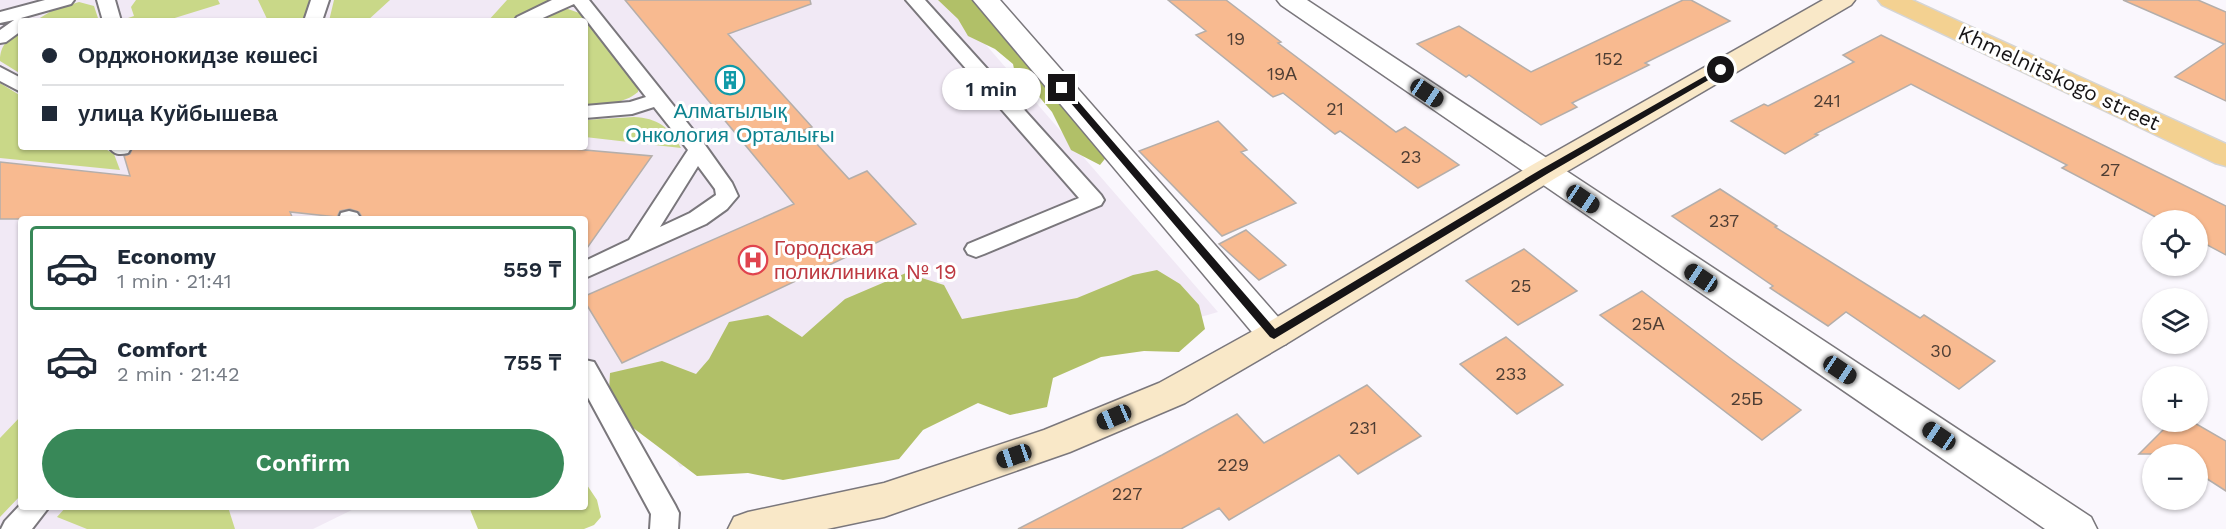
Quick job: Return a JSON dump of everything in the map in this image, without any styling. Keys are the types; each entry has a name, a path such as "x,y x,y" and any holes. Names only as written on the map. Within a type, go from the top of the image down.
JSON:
{"main road":[{"path":"748,529 884,500 1057,441 1172,393 1274,335 1543,172 1842,0"},
{"name":"Khmelnitskogo street","path":"1891,0 2226,156"}],"street":[{"path":"986,0 1274,335"},
{"path":"1290,0 2077,529"}],"lane":[{"path":"0,18 46,3 65,0"},
{"path":"106,0 111,18"},
{"path":"314,18 320,0"},
{"path":"529,18 569,0"},
{"path":"580,0 698,150 725,188 727,196 720,206 588,269"},
{"path":"915,0 1093,200 976,249"},
{"path":"27,18 46,3"},
{"path":"0,38 18,25"},
{"path":"0,73 18,84"},
{"path":"588,112 632,108 658,99"},
{"path":"637,245 698,150"},
{"path":"588,374 665,513 664,529"},
{"path":"15,529 32,510"}],"shaded area":[{"path":"0,0 947,0 1218,312 680,467 624,377 588,395 588,216 18,216 18,510 352,510 313,529 0,529"}],"green space":[{"path":"136,0 218,0 220,4 175,18 128,18 134,16 131,7"},
{"path":"258,0 312,0 306,18 267,18"},
{"path":"334,0 390,0 370,18 330,18"},
{"path":"507,0 550,0 519,18 491,18"},
{"path":"938,0 974,0 1112,150 1100,165 1071,150 1052,112 1036,93 1018,88 1013,64 995,49 968,36 958,19"},
{"path":"79,2 94,6 98,18 40,18 53,10"},
{"path":"568,9 582,14 585,18 541,18 557,10"},
{"path":"588,22 638,87 638,92 632,96 606,104 588,106"},
{"path":"18,32 18,72 0,61 1,51 12,36"},
{"path":"0,83 18,94 18,150 107,150 114,154 120,170 0,158"},
{"path":"634,117 650,119 667,129 681,148 588,137 588,120"},
{"path":"1157,270 1180,284 1199,305 1205,329 1179,352 1144,351 1101,357 1053,378 1047,407 1010,415 978,403 923,430 899,459 783,480 748,473 697,476 608,409 610,373 662,361 696,374 709,359 729,322 768,315 802,337 845,299 906,273 944,285 962,319 1077,298 1133,275"},
{"path":"18,419 18,498 0,517 0,438"},
{"path":"588,486 597,500 601,517 594,525 584,529 478,529 470,510 588,510"},
{"path":"63,510 229,510 235,529 87,529 57,517"}],"building":[{"name":"Городская поликлиника № 19","path":"625,0 810,0 811,4 728,34 812,127 804,130 849,179 867,171 916,224 622,363 588,307 588,295 794,204"},
{"path":"1168,0 1226,0 1281,42 1278,43 1396,132 1405,127 1459,165 1418,188 1340,131 1335,134 1283,93 1273,97 1196,35 1206,31"},
{"path":"1683,0 1691,0 1730,21 1645,63 1649,65 1572,103 1577,107 1541,125 1469,75 1466,77 1417,44 1459,26 1531,72"},
{"path":"2123,0 2198,0 2226,12 2226,101 2175,77 2224,44"},
{"path":"1881,35 2226,206 2226,255 2208,245 2208,210 2142,210 2062,168 2067,165 1911,84 1815,134 1818,135 1785,154 1731,121 1764,104 1768,106 1854,62 1843,55"},
{"path":"1218,121 1247,150 1241,152 1296,203 1222,236 1139,151"},
{"path":"132,150 585,150 652,156 588,247 588,216 361,216 359,212 350,209 340,211 338,216 290,212 292,216 18,216 18,219 0,219 0,162 130,176 124,156 130,154"},
{"path":"1720,189 1777,226 1775,227 1920,318 1924,315 1995,361 1959,389 1846,312 1828,326 1770,288 1773,286 1672,216"},
{"path":"1246,230 1286,265 1259,280 1219,244"},
{"path":"1524,249 1577,291 1518,325 1466,281"},
{"path":"1642,291 1801,410 1762,440 1600,315"},
{"path":"1506,337 1563,385 1517,414 1460,364"},
{"path":"1367,385 1421,436 1358,474 1339,455 1229,520 1219,508 1181,529 1018,529 1237,414 1264,443"},
{"path":"2208,431 2226,441 2226,491 2208,479 2208,444 2149,444 2161,432"}],"place":[{"name":"Алматылық Онкология Орталығы","path":"730,80"},
{"name":"Городская поликлиника № 19","path":"753,260"}],"route":[{"path":"1062,88 1274,335 1543,172 1721,70"}]}
